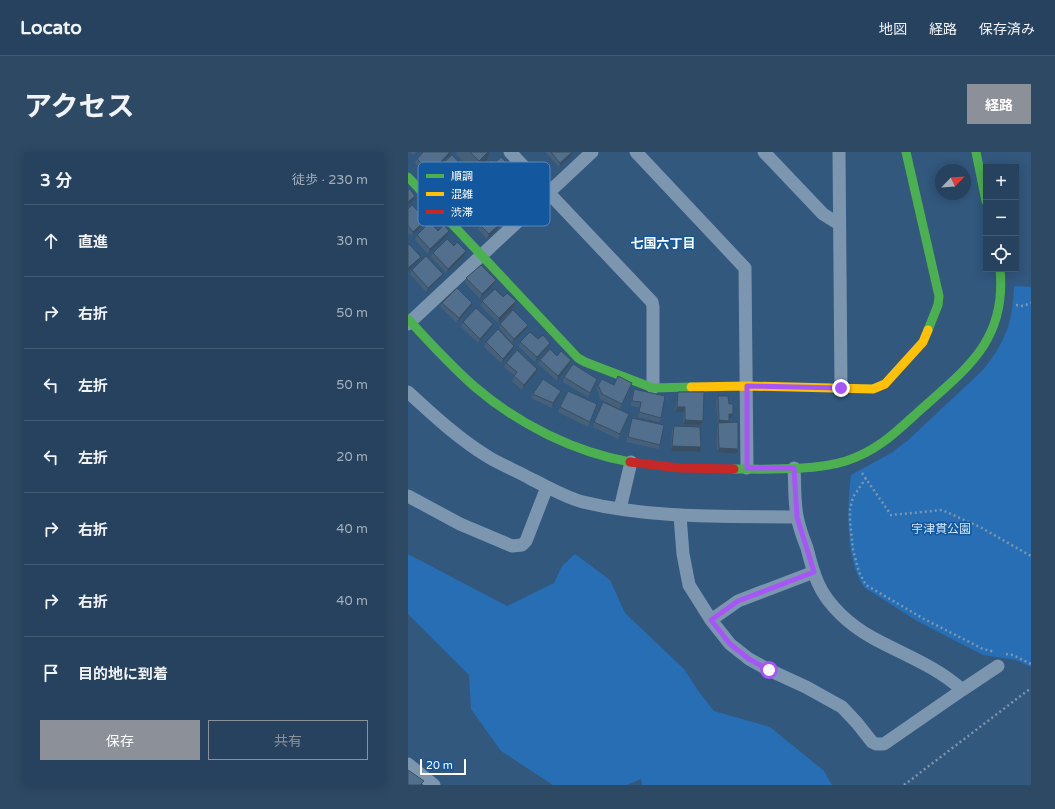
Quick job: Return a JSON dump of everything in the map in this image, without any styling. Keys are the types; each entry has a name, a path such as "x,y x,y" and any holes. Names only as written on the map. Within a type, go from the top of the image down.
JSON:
{"street":[{"path":"510,152 519,162"},
{"path":"550,192 592,152"},
{"path":"636,152 745,268 747,468"},
{"path":"764,152 824,214 839,224"},
{"path":"839,152 841,388"},
{"path":"454,226 578,358 586,362 653,388 747,386 873,389 885,384 923,342 938,305 939,296 906,152"},
{"path":"976,152 986,200"},
{"path":"408,177 418,188"},
{"path":"550,196 652,302 653,388"},
{"path":"513,226 409,322 466,380 508,412 528,425 592,452 632,462 678,468 816,467 852,459 874,449 892,435 970,365 984,346 996,321 1000,305 1000,272"},
{"path":"408,392 434,417 490,458 547,486 582,501 644,513 680,516 797,517"},
{"path":"620,509 632,462"},
{"path":"794,468 797,517 818,584 825,596 838,611 872,638 910,657 954,683 962,690"},
{"path":"408,496 460,524 512,546 518,546 526,541 547,486"},
{"path":"680,516 683,554 689,585 711,620 730,644 749,659 806,687 842,707 857,722 872,742 876,744 884,744 998,666"},
{"path":"711,620 738,601 814,572"},
{"path":"408,764 434,785"}],"path":[{"path":"1014,305 1024,306 1031,303"},
{"path":"998,652 976,646 924,619 866,584 859,572 853,550 850,509 853,497 866,478 891,515 942,510 980,527 1031,556"},
{"path":"1005,653 1013,655 1031,664"},
{"path":"904,785 1031,688"}],"green space":[{"name":"宇津貫公園","path":"1014,286 1031,287 1031,667 1016,660 983,655 917,621 865,588 858,577 854,563 848,518 851,475 891,453 907,441 983,370 991,360 1002,341 1010,321"},
{"path":"408,554 507,606 554,583 562,566 575,554 610,580 625,613 684,669 714,711 770,727 824,771 832,785 642,785 641,779 627,785 553,785 501,751 471,709 469,675 408,614"}],"building":[{"path":"423,152 450,152 440,162 420,162 417,159"},
{"path":"470,152 488,152 479,161"},
{"path":"551,152 572,152 560,163"},
{"path":"452,155 459,162 444,162"},
{"path":"501,157 506,162 496,162"},
{"path":"410,189 415,196 408,202 408,190"},
{"path":"412,205 418,211 418,226 419,226 413,232 408,226 408,209"},
{"path":"426,226 434,226 438,231 445,226 449,231 430,249 417,235"},
{"path":"481,226 498,226 489,234"},
{"path":"447,239 454,246 457,242 466,251 448,269 433,253"},
{"path":"409,244 421,257 408,268 408,245"},
{"path":"426,256 443,274 428,288 412,270"},
{"path":"481,265 496,280 482,294 466,278"},
{"path":"457,288 472,303 459,318 442,303"},
{"path":"495,289 503,297 507,293 516,301 499,318 482,301"},
{"path":"476,308 493,324 480,339 463,322"},
{"path":"513,310 528,325 514,339 500,324"},
{"path":"498,329 514,346 503,359 486,342"},
{"path":"530,332 538,339 543,335 550,343 537,357 520,342"},
{"path":"550,349 557,356 561,351 571,360 558,376 540,360"},
{"path":"517,350 537,369 524,385 514,376 517,372 506,363"},
{"path":"573,364 597,379 590,393 564,377"},
{"path":"618,376 632,383 622,404 602,394 598,385 602,379 614,385"},
{"path":"543,379 561,391 553,403 533,394"},
{"path":"634,389 665,396 661,418 639,412 641,402 632,401"},
{"path":"568,391 597,404 590,422 560,407"},
{"path":"678,392 704,392 703,421 685,420 685,407 677,407"},
{"path":"718,396 728,396 729,404 733,404 733,414 729,414 729,421 719,420"},
{"path":"603,402 629,414 620,434 594,422"},
{"path":"632,418 664,425 660,445 628,437"},
{"path":"738,422 738,449 719,448 718,423"},
{"path":"674,426 700,427 701,447 672,446"},
{"path":"408,770 424,781 420,785 408,785"}],"traffic: fast":[{"path":"906,152 939,296 938,305 928,330"},
{"path":"976,152 986,200"},
{"path":"408,177 418,188"},
{"path":"454,226 578,358 653,388 691,387"},
{"path":"734,469 791,469 833,464 857,457 885,441 952,382 980,351 990,335 997,316 1000,294 1000,272"},
{"path":"408,319 440,354 466,379 509,413 548,435 568,444 630,462"}],"traffic: slow":[{"path":"691,387 747,386 873,389 885,384 923,342 928,330"}],"traffic: jam":[{"path":"630,462 679,468 734,469"}],"district":[{"name":"七国六丁目","path":"663,243"}],"route":[{"path":"769,670 749,659 730,644 711,620 738,601 814,572 797,517 794,468 747,468 747,386 841,388"}]}
